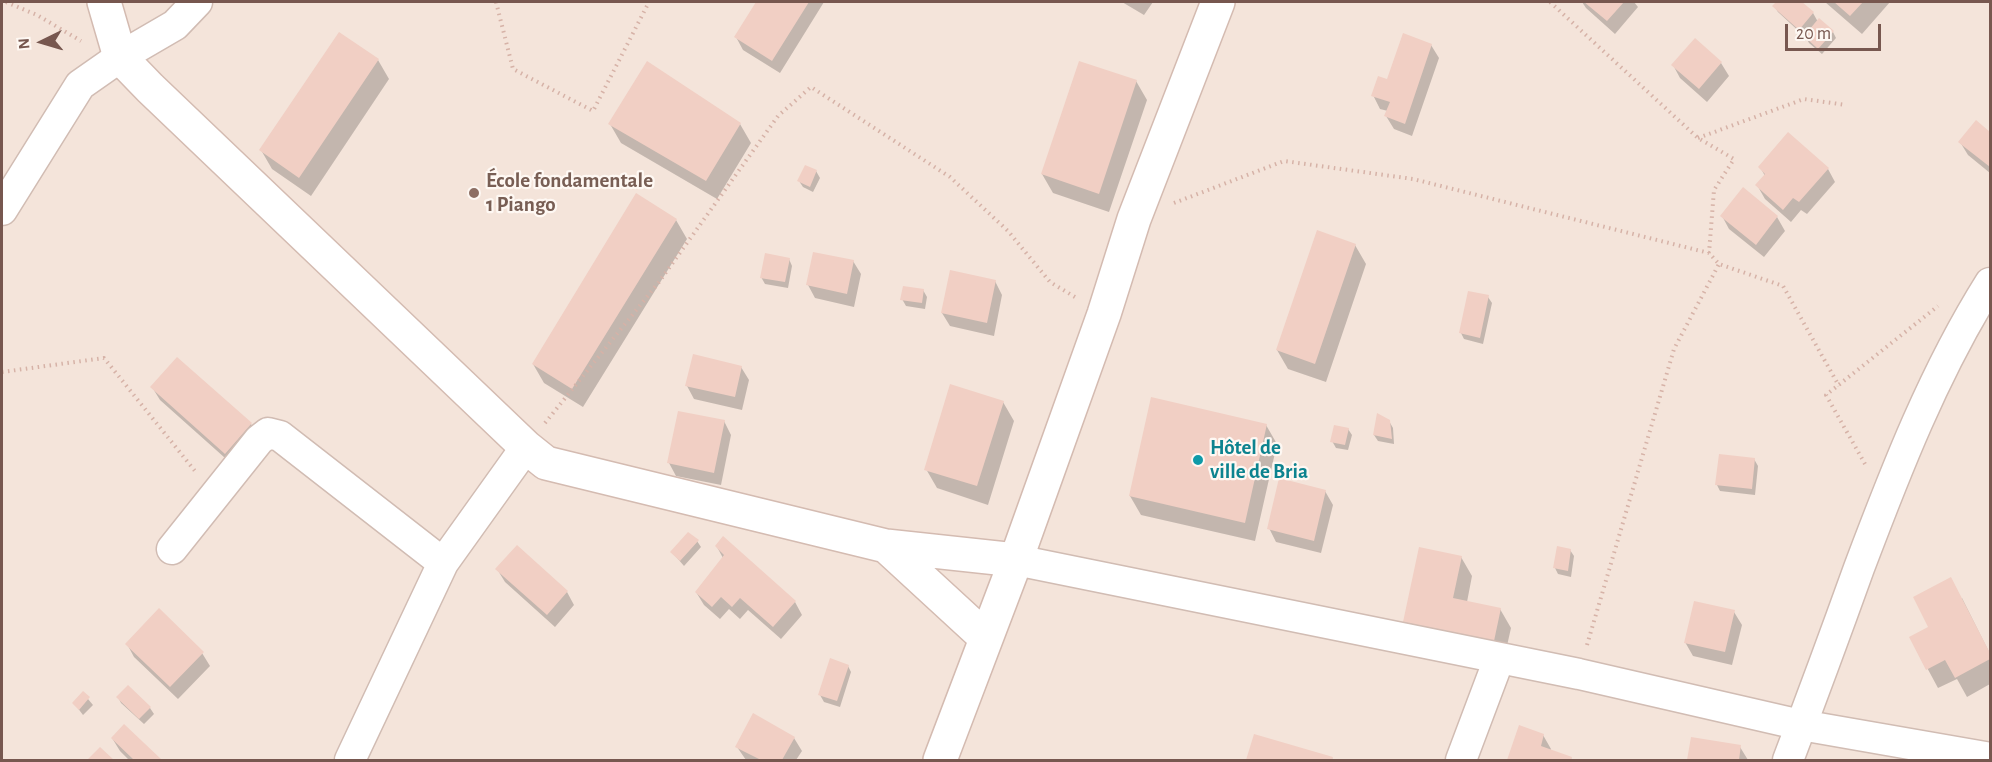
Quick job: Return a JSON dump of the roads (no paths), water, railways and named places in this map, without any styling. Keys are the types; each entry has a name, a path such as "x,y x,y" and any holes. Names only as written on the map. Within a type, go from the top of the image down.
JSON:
{"main road":[{"path":"104,2 120,57 526,447 546,463 886,546 1016,560"},
{"path":"940,760 1016,560 1104,314 1134,219 1218,2"},
{"path":"886,546 986,638"}],"street":[{"path":"2,210 80,85 120,57 175,25 197,2"},
{"path":"1788,760 1886,498 1927,399 1990,283"},
{"path":"172,549 259,440 268,433 280,436 443,563"},
{"path":"350,760 443,563 526,447"},
{"path":"1016,560 1579,674 1801,725 1990,758"},
{"path":"1461,760 1499,659"}],"place":[{"name":"École fondamentale 1 Piango","path":"474,193"},
{"name":"Hôtel de ville de Bria","path":"1198,460"}]}
